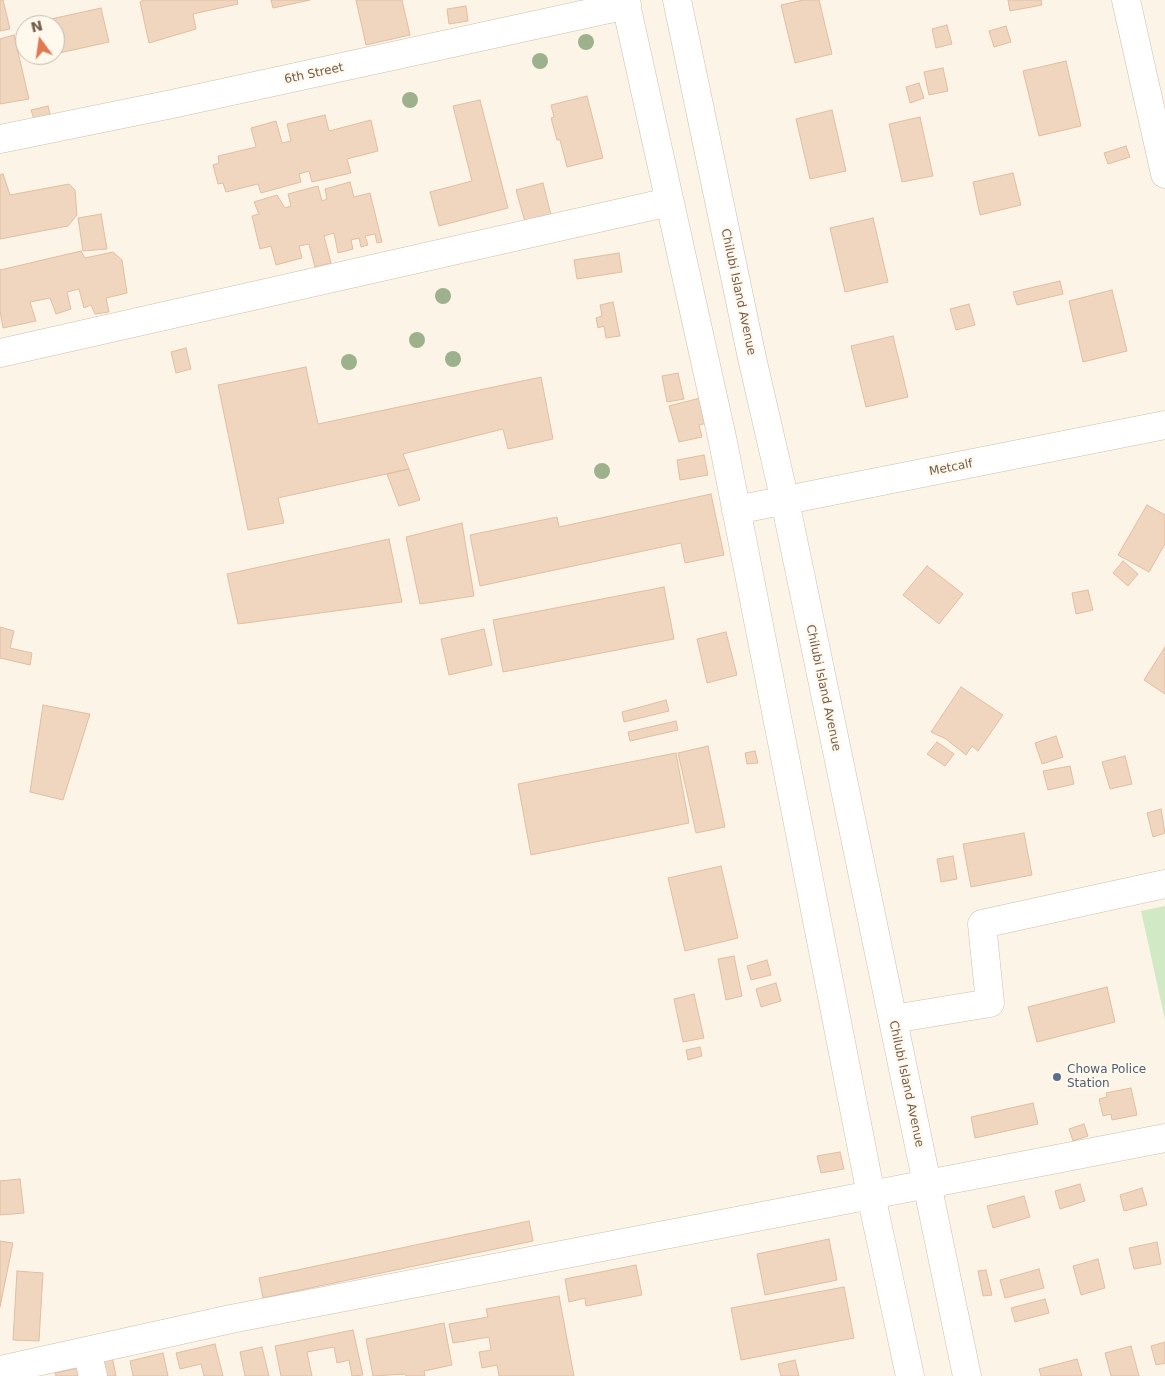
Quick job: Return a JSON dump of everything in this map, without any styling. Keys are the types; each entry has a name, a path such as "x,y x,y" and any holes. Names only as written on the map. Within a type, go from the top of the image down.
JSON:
{"street":[{"name":"Chilubi Island Avenue","path":"677,0 967,1376"},
{"path":"1126,0 1165,174"},
{"path":"626,2 723,442 871,1195 910,1376"},
{"name":"6th Street","path":"0,139 172,104 626,2"},
{"path":"0,353 669,202"},
{"name":"Metcalf","path":"736,510 1165,424"},
{"path":"892,1019 990,1003 982,924 1165,884"},
{"path":"0,1370 90,1363 231,1319 1165,1138"}],"green space":[{"path":"1165,906 1165,1020 1141,911"}],"building":[{"path":"0,0 3,0 10,29 0,31"},
{"path":"143,0 237,0 238,4 193,14 196,29 149,43 140,2"},
{"path":"271,0 310,0 273,8"},
{"path":"356,0 402,0 410,35 366,45"},
{"path":"803,0 819,0 832,54 795,63 781,5"},
{"path":"1008,0 1041,0 1042,5 1010,11"},
{"path":"466,6 468,21 449,24 447,9"},
{"path":"101,8 109,42 65,52 65,16"},
{"path":"947,25 952,44 936,48 932,29"},
{"path":"1006,26 1011,42 994,47 989,31"},
{"path":"14,35 15,65 21,65 29,99 0,104 0,39"},
{"path":"1066,61 1081,126 1039,136 1023,71"},
{"path":"943,68 948,91 929,95 924,72"},
{"path":"919,83 924,98 910,103 906,87"},
{"path":"587,96 603,158 567,167 560,140 557,140 551,118 554,117 551,105"},
{"path":"480,100 508,208 439,226 430,192 472,181 453,106"},
{"path":"48,106 50,114 34,119 31,110"},
{"path":"832,110 846,171 810,179 796,119"},
{"path":"325,115 329,131 371,120 378,151 347,159 351,173 312,182 309,171 299,174 301,182 261,193 258,184 226,192 223,183 218,184 213,165 219,163 218,156 256,147 251,128 276,121 282,143 291,141 287,124"},
{"path":"920,117 933,176 902,182 889,124"},
{"path":"1126,146 1130,157 1108,164 1104,153"},
{"path":"1013,173 1021,205 980,215 973,182"},
{"path":"3,174 10,195 69,184 75,190 77,215 68,226 0,239 0,175"},
{"path":"350,182 354,197 370,193 382,242 377,243 375,234 365,236 368,245 361,247 359,238 351,240 353,249 338,253 334,233 324,236 331,263 315,267 309,244 299,246 302,258 276,265 271,246 260,249 252,216 259,214 254,202 277,195 285,208 291,206 288,194 318,186 322,201 327,199 325,189"},
{"path":"543,183 551,215 525,222 516,190"},
{"path":"101,214 107,249 83,251 78,218"},
{"path":"873,218 888,282 845,292 830,228"},
{"path":"81,251 85,258 113,252 122,260 127,293 106,298 109,312 95,314 91,305 84,308 79,289 67,292 71,309 56,314 50,298 30,302 36,321 3,328 0,311 0,270"},
{"path":"619,253 622,272 577,279 574,260"},
{"path":"1060,281 1063,294 1017,305 1013,292"},
{"path":"1112,290 1127,351 1083,362 1069,301"},
{"path":"613,302 620,336 606,338 604,326 598,328 596,318 602,316 600,305"},
{"path":"969,304 975,325 956,330 950,309"},
{"path":"893,336 908,397 866,407 851,346"},
{"path":"186,348 191,369 176,373 171,352"},
{"path":"306,367 318,424 541,377 553,439 508,449 503,429 403,454 409,469 278,498 284,523 248,530 218,385"},
{"path":"678,373 684,399 667,402 662,376"},
{"path":"700,398 707,423 699,425 702,437 679,442 669,406"},
{"path":"704,455 708,475 680,480 677,460"},
{"path":"409,469 420,500 399,506 387,474"},
{"path":"711,494 724,555 685,563 681,543 480,586 470,535 557,517 559,527"},
{"path":"1147,505 1165,515 1165,544 1149,572 1118,555"},
{"path":"462,523 474,596 420,604 406,537"},
{"path":"389,539 402,602 238,624 227,574"},
{"path":"1123,561 1138,574 1128,586 1113,573"},
{"path":"927,566 963,594 939,624 903,595"},
{"path":"664,587 674,639 503,672 493,620"},
{"path":"1088,590 1093,610 1076,614 1072,593"},
{"path":"0,627 14,631 10,648 32,653 30,665 0,658"},
{"path":"484,629 492,665 449,675 441,639"},
{"path":"726,632 737,675 707,683 697,639"},
{"path":"1165,647 1165,694 1144,680"},
{"path":"961,687 1003,715 978,751 972,746 966,755 946,739 931,732"},
{"path":"666,700 669,711 624,722 622,712"},
{"path":"43,705 90,714 63,800 30,792"},
{"path":"676,721 678,730 630,741 628,732"},
{"path":"1056,736 1063,757 1042,764 1035,743"},
{"path":"937,742 954,754 945,766 927,754"},
{"path":"708,746 725,827 696,833 678,753"},
{"path":"755,751 758,763 747,764 745,753"},
{"path":"676,753 689,823 531,855 518,784"},
{"path":"1125,756 1132,784 1110,789 1102,762"},
{"path":"1070,766 1074,784 1048,790 1043,771"},
{"path":"1161,809 1165,833 1153,837 1147,813"},
{"path":"1024,833 1032,875 971,887 963,844"},
{"path":"953,856 957,879 941,882 937,859"},
{"path":"721,866 738,938 685,951 668,878"},
{"path":"734,956 742,996 726,1000 718,959"},
{"path":"767,960 771,975 751,980 747,966"},
{"path":"776,983 781,1001 761,1007 756,989"},
{"path":"1107,987 1115,1022 1037,1042 1028,1007"},
{"path":"694,994 704,1038 683,1042 674,999"},
{"path":"700,1047 702,1056 688,1060 686,1050"},
{"path":"1131,1088 1137,1115 1112,1120 1111,1114 1103,1116 1099,1099 1107,1097 1106,1093"},
{"path":"1033,1103 1038,1124 975,1138 971,1117"},
{"path":"1084,1124 1088,1136 1073,1141 1069,1129"},
{"path":"840,1152 844,1169 821,1173 817,1156"},
{"path":"20,1179 24,1213 0,1215 0,1181"},
{"path":"1080,1184 1085,1201 1060,1209 1055,1191"},
{"path":"1142,1188 1147,1205 1124,1211 1120,1195"},
{"path":"1024,1196 1030,1217 993,1228 987,1206"},
{"path":"529,1221 533,1241 263,1298 259,1278"},
{"path":"829,1239 837,1280 765,1295 757,1254"},
{"path":"0,1241 13,1243 0,1307"},
{"path":"1157,1242 1161,1264 1134,1269 1129,1248"},
{"path":"1098,1259 1105,1288 1081,1295 1073,1266"},
{"path":"636,1265 642,1295 586,1306 585,1298 569,1302 565,1279"},
{"path":"1039,1269 1044,1288 1005,1298 1000,1280"},
{"path":"986,1270 992,1295 983,1296 978,1271"},
{"path":"17,1271 43,1273 39,1341 13,1340"},
{"path":"844,1287 854,1338 741,1360 731,1308"},
{"path":"559,1296 574,1376 499,1376 497,1365 482,1368 479,1352 491,1350 489,1337 453,1343 449,1324 488,1317 486,1309"},
{"path":"1045,1299 1049,1313 1015,1322 1011,1308"},
{"path":"444,1323 452,1365 424,1371 425,1376 406,1376 405,1374 373,1376 366,1339"},
{"path":"353,1330 363,1375 352,1376 349,1360 337,1363 334,1347 307,1352 312,1376 281,1376 275,1346"},
{"path":"1165,1342 1165,1363 1156,1365 1151,1346"},
{"path":"215,1344 223,1376 204,1376 201,1364 180,1369 176,1353"},
{"path":"1131,1346 1139,1376 1111,1376 1105,1353"},
{"path":"262,1347 269,1376 245,1376 240,1352"},
{"path":"163,1353 168,1376 133,1376 130,1361"},
{"path":"112,1356 116,1376 102,1376 98,1359"},
{"path":"1077,1359 1082,1376 1041,1376 1039,1369"},
{"path":"795,1360 799,1376 781,1376 778,1364"},
{"path":"79,1368 81,1376 56,1376 55,1373"}],"place":[{"name":"Chowa Police Station","path":"1057,1077"}]}
